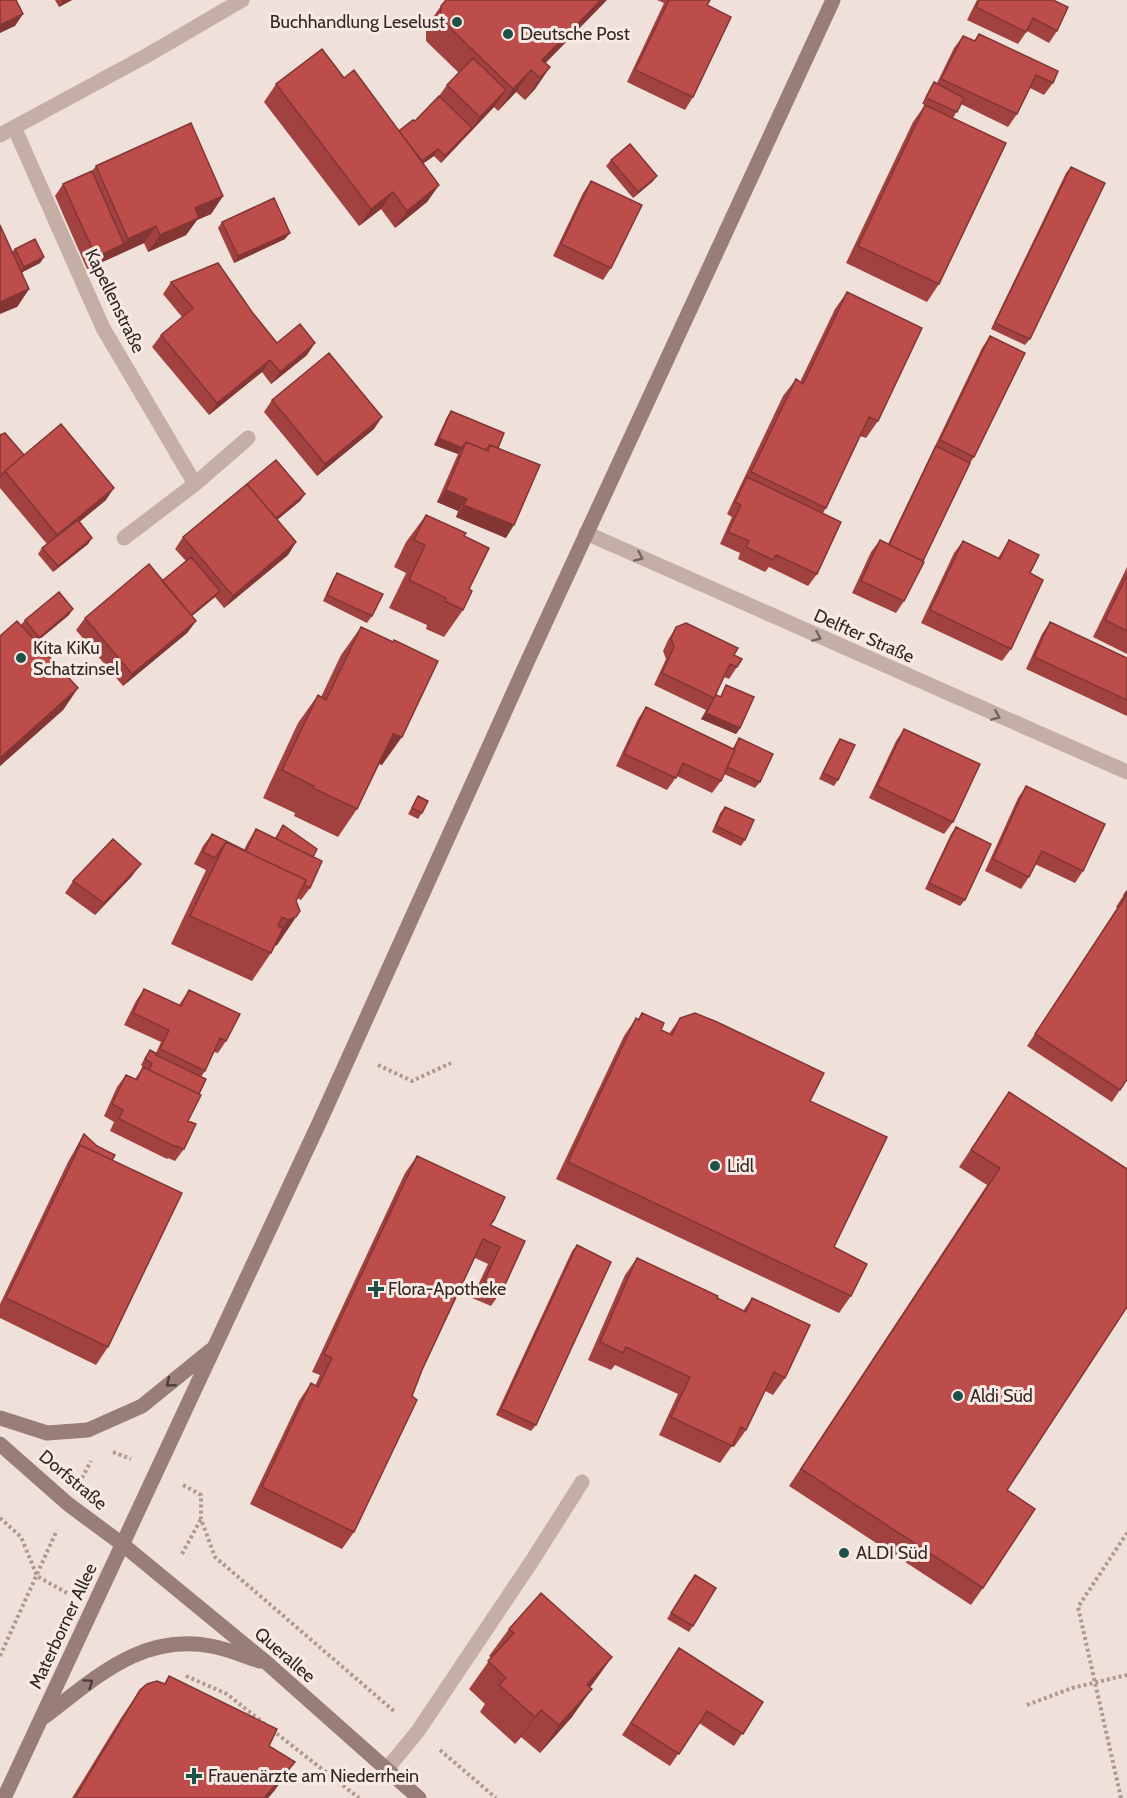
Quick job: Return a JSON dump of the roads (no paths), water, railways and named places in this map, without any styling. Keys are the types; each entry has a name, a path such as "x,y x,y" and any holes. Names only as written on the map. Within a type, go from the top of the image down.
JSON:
{"main road":[{"name":"Materborner Allee","path":"4,1798 216,1346 586,533 833,0"},
{"path":"0,1418 47,1432 88,1430 142,1406 216,1346"},
{"name":"Dorfstraße","path":"0,1444 68,1504 122,1545"},
{"name":"Querallee","path":"122,1545 268,1664 419,1798"},
{"path":"42,1718 130,1656 166,1644 211,1646 268,1664"}],"street":[{"name":"Kapellenstraße","path":"195,484 102,328 7,131 146,56 242,0"},
{"path":"124,537 195,484 248,438"},
{"name":"Delfter Straße","path":"586,533 1127,772"},
{"path":"386,1770 418,1731 582,1482"}],"place":[{"name":"Buchhandlung Leselust","path":"457,22"},
{"name":"Deutsche Post","path":"508,34"},
{"name":"Kita KiKu Schatzinsel","path":"21,658"},
{"name":"Lidl","path":"715,1166"},
{"name":"Flora-Apotheke","path":"376,1289"},
{"name":"Aldi Süd","path":"958,1396"},
{"name":"ALDI Süd","path":"844,1553"},
{"name":"Frauenärzte am Niederrhein","path":"194,1776"}]}
